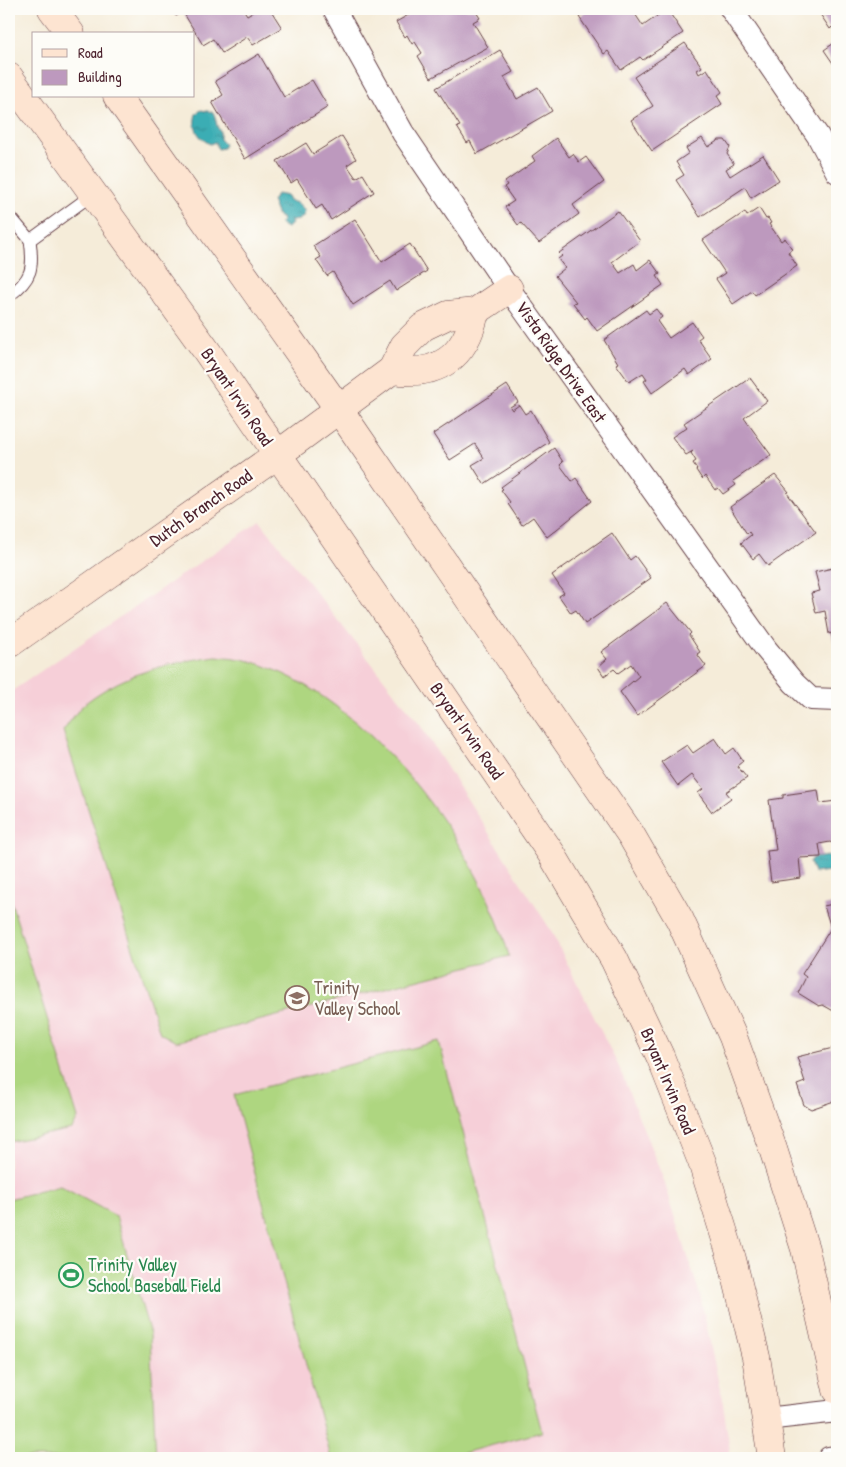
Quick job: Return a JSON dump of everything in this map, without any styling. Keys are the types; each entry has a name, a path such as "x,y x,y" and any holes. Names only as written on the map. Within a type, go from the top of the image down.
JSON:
{"main road":[{"path":"52,9 69,32"},
{"name":"Bryant Irvin Road","path":"9,77 206,350 551,853 614,959 660,1056 702,1162 737,1277 756,1357 772,1458"},
{"path":"118,98 338,408 631,835 680,920 733,1037 773,1149 805,1249 837,1390"},
{"name":"Dutch Branch Road","path":"9,644 277,455 338,408 392,370 404,346 424,327 448,315 475,312 509,289"},
{"path":"392,370 411,373 430,370 448,361 462,348 471,331 475,312"}],"street":[{"name":"Vista Ridge Drive East","path":"334,9 403,133 509,289 766,648 794,683 811,699 837,700"},
{"path":"731,9 818,136 837,172"},
{"path":"766,1419 837,1410"},
{"path":"829,1458 837,1457"}],"lane":[{"path":"30,240 93,194"},
{"path":"9,215 30,240 33,264 22,286 9,296"}],"shaded area":[{"name":"Trinity Valley School","path":"260,521 420,725 550,929 619,1067 664,1181 700,1295 723,1404 731,1458 9,1458 9,693"}],"green space":[{"path":"216,656 250,661 293,679 335,705 375,740 411,779 444,823 472,868 494,913 509,956 176,1042 160,1033 63,731 84,704 117,683 165,665"},
{"path":"9,895 78,1118 72,1129 9,1142"},
{"path":"439,1041 542,1432 444,1458 331,1458 234,1095"},
{"name":"Trinity Valley School Baseball Field","path":"60,1186 116,1216 150,1334 156,1458 9,1458 9,1199"}],"water":[{"path":"201,110 213,112 220,131 220,139 225,144 223,148 218,149 215,142 210,144 206,142 197,132 195,119 196,114"},
{"path":"277,194 287,196 289,200 299,204 305,210 300,219 296,221 290,220 292,224 287,228 280,224 283,219 278,216 272,201"},
{"path":"837,855 837,870 814,873 810,862 813,858"}],"building":[{"path":"171,9 243,9 247,15 258,9 270,9 282,28 253,45 247,37 222,53 213,39 203,45 183,12 176,16"},
{"path":"419,9 474,9 480,18 473,22 488,47 431,78 418,56 422,53 415,42 412,44 407,35 405,37 396,22"},
{"path":"590,9 640,9 635,14 643,26 667,9 683,33 643,60 640,57 621,70 608,51 604,54 579,17"},
{"path":"827,9 837,9 837,35 832,27 830,29 820,14"},
{"path":"837,41 837,69 824,50"},
{"path":"685,43 702,67 697,70 699,74 707,69 722,92 717,96 722,104 652,151 631,120 653,106 634,77"},
{"path":"500,50 513,72 504,77 517,99 538,87 552,111 477,154 470,141 467,143 457,127 460,126 436,88"},
{"path":"259,54 284,97 312,80 328,107 245,159 212,102 223,95 215,81"},
{"path":"342,136 356,159 347,165 356,178 363,174 374,192 331,220 322,205 316,209 297,179 291,183 277,161 306,143 313,154"},
{"path":"556,138 569,157 573,154 579,162 586,157 604,182 573,205 579,214 539,243 521,223 518,225 505,207 514,201 504,187 507,185 505,182 535,161 532,156"},
{"path":"702,138 708,147 719,140 725,140 730,147 727,154 734,164 726,169 730,176 763,155 779,180 751,198 745,187 700,217 676,180 684,175 676,162 689,153 686,148"},
{"path":"759,208 766,219 768,218 771,223 769,224 781,241 785,238 792,249 788,252 797,266 755,295 752,291 733,304 716,279 725,273 703,240 745,212 747,216"},
{"path":"618,211 640,241 612,262 620,273 634,264 637,270 650,260 660,274 657,276 663,285 597,331 587,317 585,319 573,303 576,302 555,276 565,268 558,259 562,256 559,253"},
{"path":"355,219 382,262 410,244 427,271 396,291 390,281 353,305 333,272 327,276 316,260 321,257 313,246"},
{"path":"656,309 662,317 657,321 669,338 692,322 702,336 698,339 712,359 689,375 685,369 652,393 644,381 647,379 643,373 629,382 616,364 618,363 604,340 646,310 649,314"},
{"path":"750,378 767,401 744,418 771,455 733,481 736,485 723,494 718,488 715,490 705,476 702,479 693,463 696,461 691,453 693,451 686,455 672,437 687,427 684,423"},
{"path":"507,385 518,402 510,407 512,410 519,405 525,414 531,410 549,442 484,484 472,465 484,458 475,444 450,460 433,434"},
{"path":"554,448 563,462 560,465 572,481 576,478 592,501 547,537 533,517 522,525 508,504 510,502 501,490 503,489 501,487"},
{"path":"775,475 816,532 768,566 759,554 753,559 741,543 751,535 749,532 747,534 730,507"},
{"path":"612,533 630,560 635,556 651,578 585,624 576,610 571,613 559,596 564,593 552,575"},
{"path":"837,567 837,653 831,633 829,634 825,611 816,613 811,593 820,591 815,572"},
{"path":"667,603 691,633 689,635 700,652 697,654 706,666 637,716 620,692 639,676 631,664 618,673 614,669 604,676 598,667 607,659 601,652"},
{"path":"715,738 726,754 734,748 743,761 737,766 747,778 726,792 731,798 712,812 698,793 703,789 692,775 678,786 661,762 687,745 693,753"},
{"path":"818,790 820,803 837,801 837,845 830,842 819,844 821,857 799,858 801,878 771,882 767,851 776,850 769,800 783,798 783,795"},
{"path":"837,903 837,1013 823,1005 819,1006 798,993 806,977 802,974 831,928 824,906"},
{"path":"837,1047 837,1100 811,1109 804,1105 797,1085 805,1082 797,1057"}],"place":[{"name":"Trinity Valley School","path":"297,998"},
{"name":"Trinity Valley School Baseball Field","path":"71,1275"}]}
